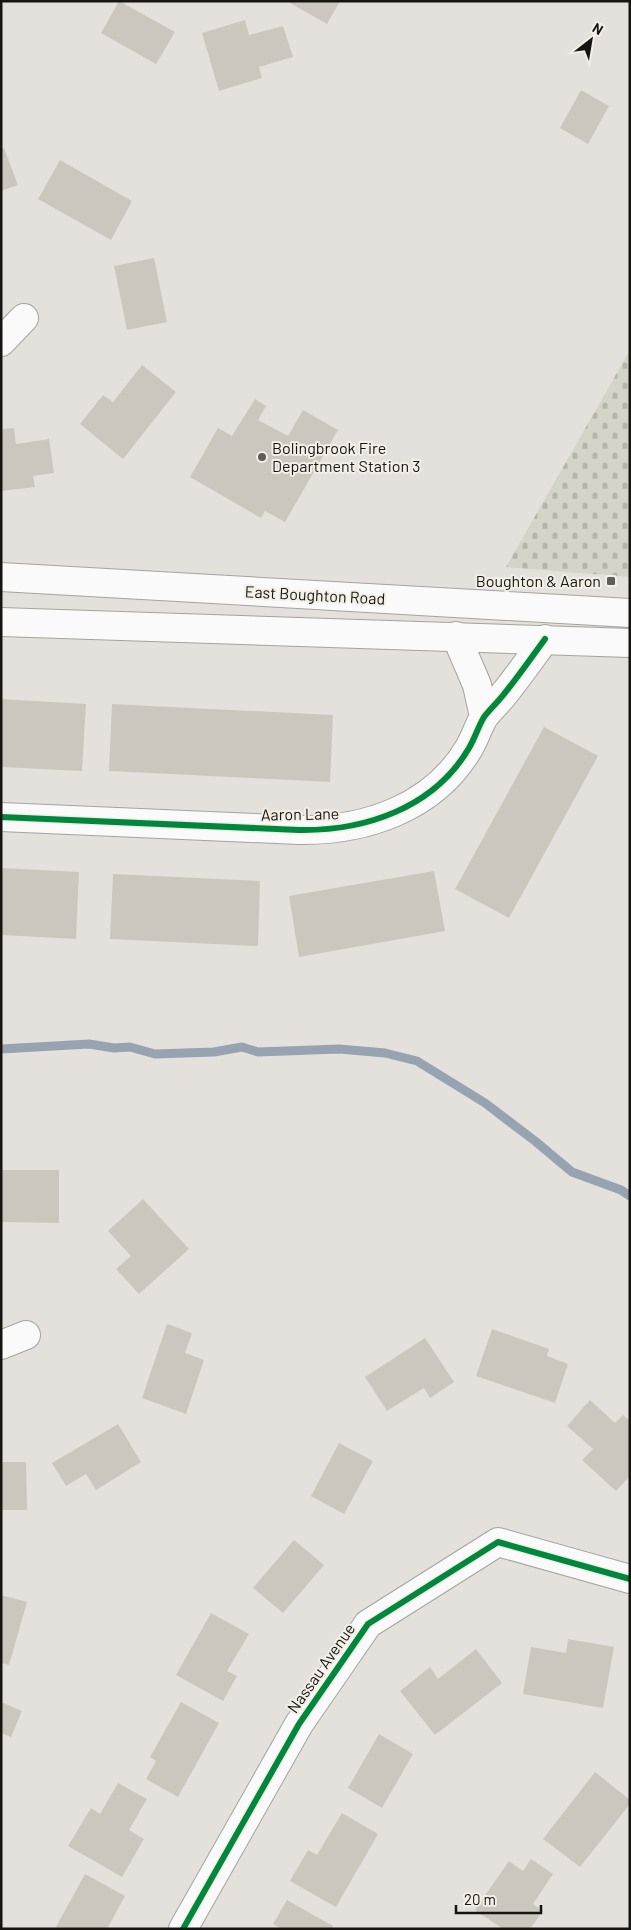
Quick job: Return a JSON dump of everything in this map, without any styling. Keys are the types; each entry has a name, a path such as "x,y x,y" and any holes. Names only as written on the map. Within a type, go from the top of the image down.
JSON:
{"street":[{"path":"1,342 24,318"},
{"name":"East Boughton Road","path":"1,577 630,613"},
{"path":"1,622 630,643"},
{"path":"456,636 477,685 484,718"},
{"name":"Aaron Lane","path":"1,817 299,830 330,830 362,825 388,816 442,782 469,748 484,718 545,639"},
{"path":"1,1345 26,1336"},
{"name":"Nassau Avenue","path":"183,1929 299,1724 368,1624 498,1542 630,1579"}],"green space":[{"path":"630,350 630,577 506,567"}],"building":[{"path":"119,1 175,32 156,64 101,33"},
{"path":"291,1 340,1 327,24 290,3"},
{"path":"245,20 249,35 283,26 293,57 259,67 262,78 219,91 202,33"},
{"path":"581,90 609,106 588,144 560,128"},
{"path":"4,148 18,185 1,191 1,149"},
{"path":"60,160 132,201 111,240 38,199"},
{"path":"154,258 167,322 127,330 114,266"},
{"path":"142,365 176,392 123,459 80,424 103,395 113,402"},
{"name":"Bolingbrook Fire Department Station 3","path":"255,399 266,406 258,420 288,436 303,410 338,430 285,522 265,511 261,518 190,477 218,428 232,436"},
{"path":"14,428 16,444 49,439 54,473 33,476 35,487 1,491 1,429"},
{"path":"1,699 86,704 82,771 1,767"},
{"path":"112,704 333,715 330,782 109,771"},
{"path":"544,727 598,756 509,918 455,889"},
{"path":"1,868 79,872 76,939 1,935"},
{"path":"434,871 445,931 299,957 289,896"},
{"path":"113,874 260,881 258,946 110,939"},
{"path":"1,1170 59,1170 59,1223 1,1222"},
{"path":"143,1199 189,1249 139,1294 116,1269 131,1256 108,1231"},
{"path":"167,1324 192,1333 185,1353 204,1360 186,1414 142,1398"},
{"path":"492,1329 549,1349 547,1356 568,1364 555,1403 476,1376"},
{"path":"425,1338 454,1382 430,1398 424,1388 387,1411 365,1377"},
{"path":"590,1400 615,1423 623,1415 630,1421 630,1476 616,1491 582,1460 593,1449 567,1426"},
{"path":"118,1424 141,1462 96,1490 86,1474 66,1486 52,1463"},
{"path":"339,1443 373,1461 344,1514 311,1496"},
{"path":"1,1462 26,1462 27,1510 1,1510"},
{"path":"294,1540 324,1565 283,1613 253,1588"},
{"path":"1,1595 27,1602 9,1665 1,1663"},
{"path":"211,1613 249,1634 227,1671 237,1676 223,1701 176,1675"},
{"path":"568,1639 614,1647 603,1708 523,1694 531,1647 566,1653"},
{"path":"476,1649 502,1683 435,1735 400,1691 430,1667 438,1679"},
{"path":"1,1702 22,1711 11,1737 1,1733"},
{"path":"181,1702 219,1723 178,1797 146,1779 156,1761 150,1757"},
{"path":"379,1734 413,1754 382,1808 348,1788"},
{"path":"595,1772 630,1800 630,1804 580,1867 543,1839"},
{"path":"118,1783 147,1799 129,1830 144,1839 122,1877 68,1846 91,1808 100,1814"},
{"path":"342,1813 378,1834 336,1907 290,1881 308,1850 317,1855"},
{"path":"531,1859 553,1874 533,1904 543,1911 530,1929 503,1929 475,1910 509,1861 523,1871"},
{"path":"85,1874 125,1896 107,1929 60,1929 56,1927"},
{"path":"287,1900 333,1926 332,1929 282,1929 273,1924"}],"waterway":[{"path":"1,1049 89,1044 114,1048 130,1047 155,1054 214,1052 242,1047 258,1052 339,1049 385,1053 417,1061 485,1103 572,1172 621,1190 630,1196"}],"cycle path":[{"path":"1,817 299,830 348,826 373,820 396,812 417,801 437,786 454,769 469,748 484,717 502,697 545,639"},
{"path":"183,1929 299,1724 368,1624 498,1542 630,1579"}],"place":[{"name":"Bolingbrook Fire Department Station 3","path":"262,457"},
{"name":"Boughton & Aaron","path":"611,581"}]}
